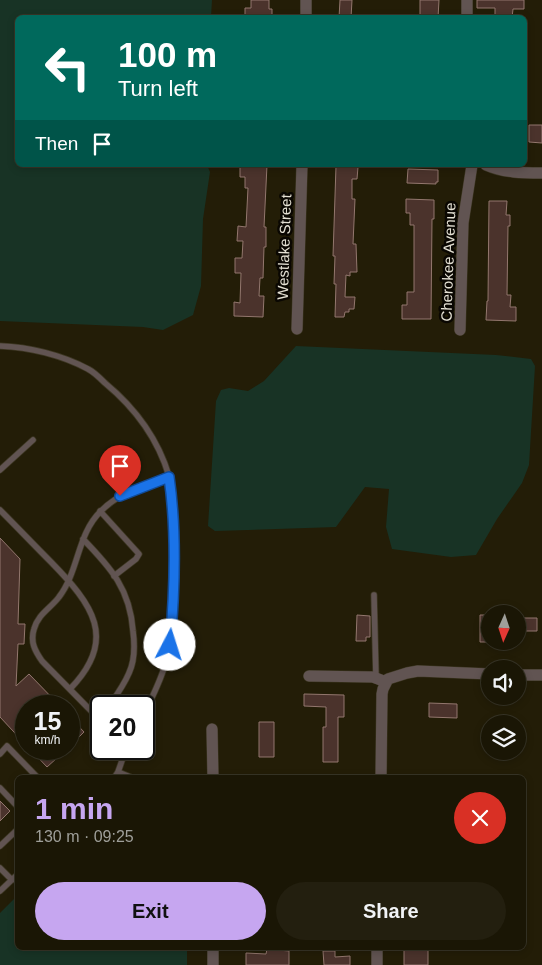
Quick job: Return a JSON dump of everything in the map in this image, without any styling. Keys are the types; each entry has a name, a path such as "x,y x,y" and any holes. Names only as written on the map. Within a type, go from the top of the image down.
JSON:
{"street":[{"path":"306,0 306,15"},
{"path":"467,15 468,0"},
{"name":"Westlake Street","path":"297,329 302,167"},
{"name":"Cherokee Avenue","path":"460,330 463,223 472,167"},
{"path":"492,167 500,170 542,173"},
{"path":"309,676 381,680 418,671 481,674"},
{"path":"526,675 542,675"},
{"path":"381,680 381,775"},
{"path":"212,729 213,775"},
{"path":"213,950 213,965"},
{"path":"377,950 377,965"}],"lane":[{"path":"0,346 38,350 89,369 117,393 144,423 159,451 169,477 174,509 172,613 170,645 165,664 152,695"},
{"path":"0,470 33,440"},
{"path":"90,708 42,661 32,641 33,630 38,617 59,597 68,580 90,523 100,511 120,496 169,477"},
{"path":"0,510 68,580 88,606 97,636 95,652 89,666 70,689"},
{"path":"100,511 139,554 136,559 114,576"},
{"path":"83,538 100,557 127,596 132,614 134,655 129,673 117,695"},
{"path":"374,595 381,680"},
{"path":"0,754 7,746 35,775"},
{"path":"116,775 122,760"},
{"path":"0,788 15,804"},
{"path":"0,846 15,832"},
{"path":"0,868 12,880"},
{"path":"0,891 15,877"}],"green space":[{"path":"0,0 212,0 211,15 15,15 15,167 208,167 210,172 203,219 201,286 193,315 163,330 143,327 0,321"},
{"path":"296,346 496,355 531,359 535,366 529,465 522,483 497,519 476,555 451,557 392,549 386,527 389,489 365,487 336,527 215,531 208,526 216,401 221,390 229,388 248,391 264,381"},
{"path":"15,898 15,950 187,950 187,965 0,965 0,913"}],"building":[{"path":"251,0 269,0 269,9 272,9 272,15 245,15 245,8 251,8"},
{"path":"340,0 352,0 351,15 339,15"},
{"path":"420,0 439,0 438,15 420,15"},
{"path":"477,0 524,0 524,9 513,9 512,15 495,15 495,8 477,8"},
{"path":"529,125 542,125 542,143 529,142"},
{"path":"240,167 267,167 264,227 266,227 266,247 264,247 263,278 260,278 259,296 264,296 263,317 234,316 234,302 240,303 241,273 235,273 235,258 242,258 243,241 237,241 238,226 246,227 248,188 245,188 245,177 240,177"},
{"path":"336,167 358,167 357,179 352,179 352,199 355,199 353,244 356,244 357,272 350,272 350,276 346,275 345,297 355,297 354,309 349,309 349,312 345,312 344,317 335,317 336,284 334,284 335,256 333,256"},
{"path":"408,169 438,170 438,182 436,184 407,183"},
{"path":"406,199 434,200 434,219 432,219 431,319 402,319 402,305 407,305 407,292 414,292 414,225 410,225 410,213 406,213"},
{"path":"489,201 507,201 506,215 510,215 510,226 508,226 507,295 511,295 510,307 516,307 516,321 486,320 488,301"},
{"path":"0,538 20,559 18,624 25,624 24,644 18,644 16,686 29,674 49,695 15,695 15,733 0,717"},
{"path":"357,615 370,616 370,637 366,637 366,641 356,641"},
{"path":"480,615 481,615 481,642"},
{"path":"526,618 537,618 537,631 526,631"},
{"path":"304,694 344,695 344,717 338,717 338,762 323,762 323,727 326,727 326,707 304,706"},
{"path":"429,703 457,704 457,718 429,717"},
{"path":"259,722 274,722 274,757 259,757"},
{"path":"80,728 84,732 80,736"},
{"path":"40,760 55,760 47,767"},
{"path":"0,801 10,811 0,821"},
{"path":"267,950 289,951 289,965 246,965 246,953 266,954"},
{"path":"404,950 428,950 428,965 404,965"},
{"path":"323,951 335,951 335,957 350,956 350,965 324,965"}],"route":[{"path":"120,496 169,477 174,509 170,645"}]}
